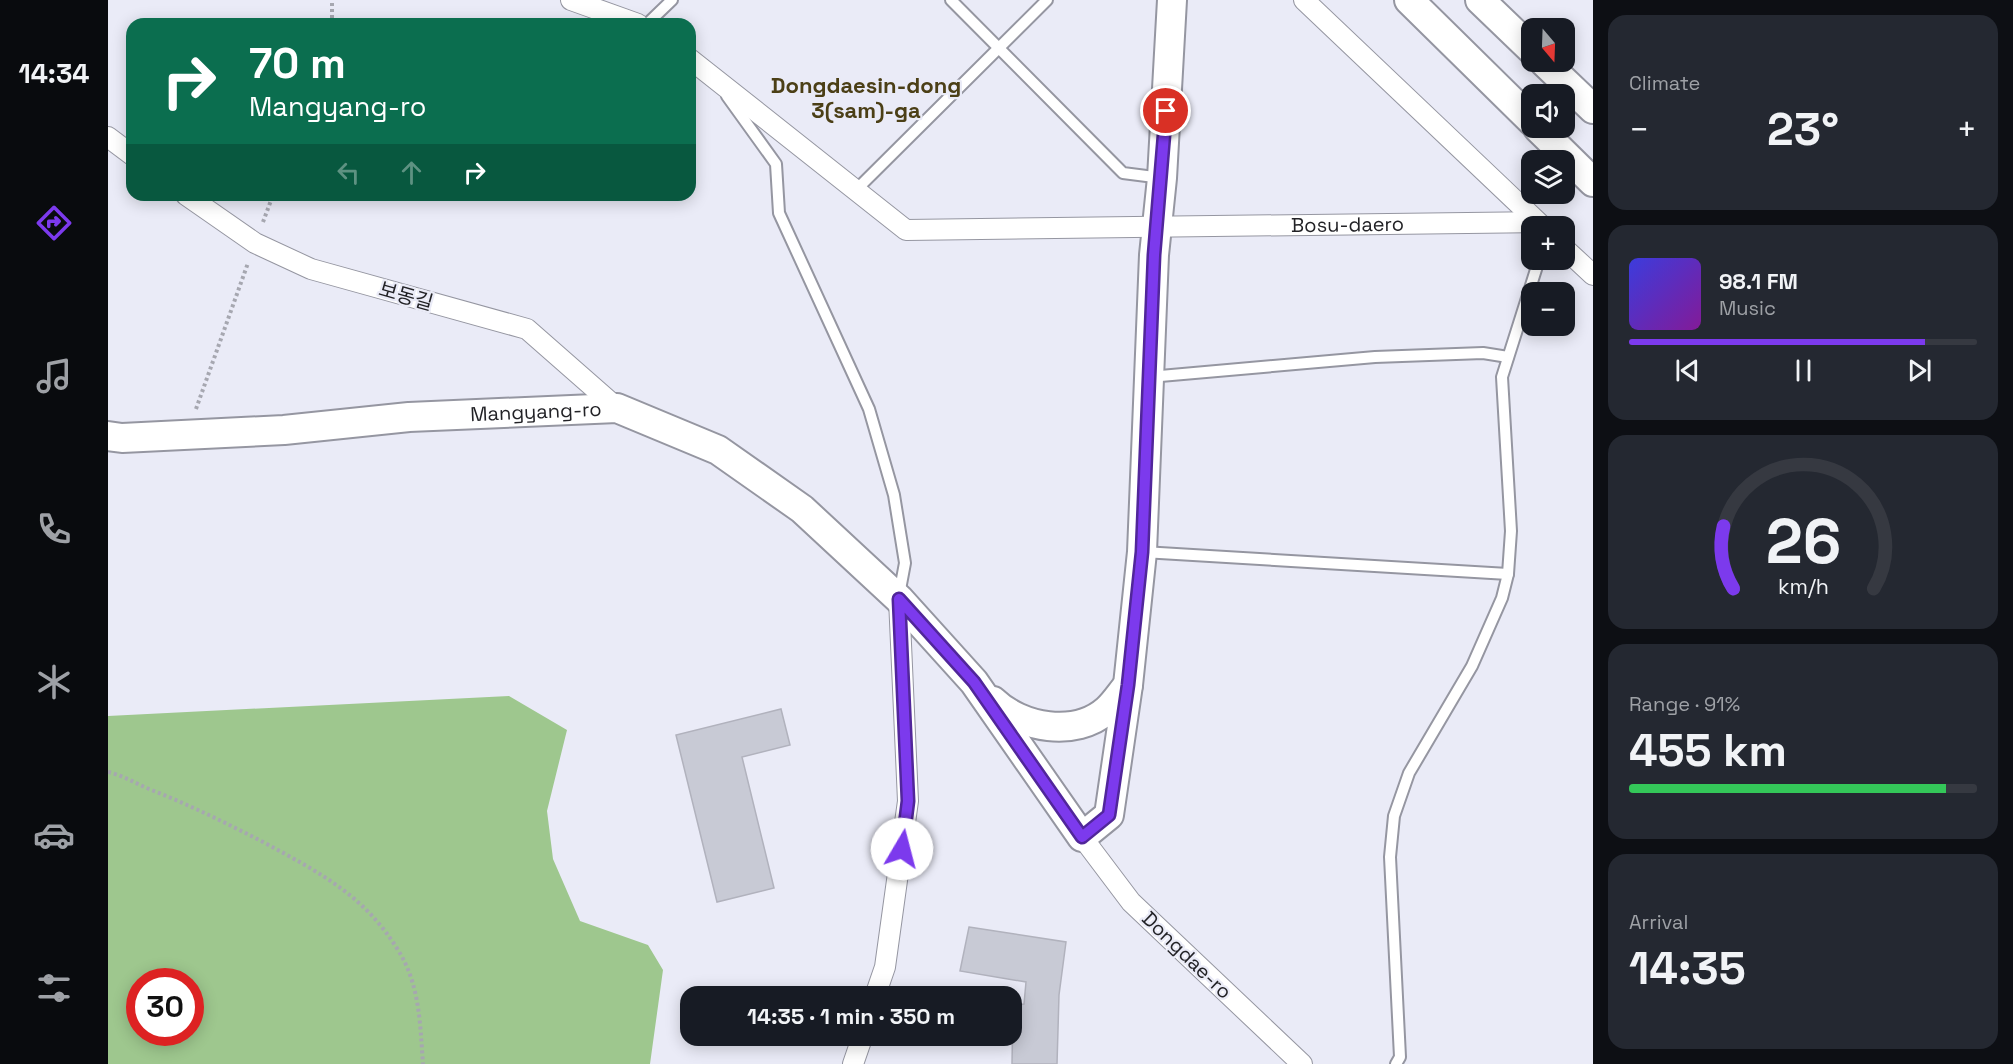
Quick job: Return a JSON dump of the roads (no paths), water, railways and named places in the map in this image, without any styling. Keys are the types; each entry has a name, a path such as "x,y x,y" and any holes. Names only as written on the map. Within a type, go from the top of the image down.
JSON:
{"main road":[{"path":"1082,837 1109,815 1128,685 1142,552 1157,228 1172,0"},
{"path":"1409,0 1521,111"},
{"path":"1480,0 1521,39"},
{"path":"1503,0 1508,27"},
{"path":"1554,72 1593,109"},
{"path":"1548,138 1593,182"},
{"name":"Mangyang-ro","path":"108,436 284,430 409,417 617,408 718,450 802,509 899,599 974,682 1010,713 1026,721 1051,727 1079,724 1107,710 1128,685"},
{"name":"Mangyang-ro","path":"974,682 1082,837"}],"street":[{"path":"571,0 621,18"},
{"path":"1304,0 1531,216"},
{"name":"Bosu-daero","path":"696,63 906,231 1521,224"},
{"path":"108,136 126,150"},
{"name":"보동길","path":"195,201 255,243 311,269 527,329 617,408"},
{"path":"1575,258 1593,275"},
{"path":"879,986 885,968 908,801 899,599"},
{"name":"Dongdae-ro","path":"1082,837 1131,902 1302,1064"},
{"path":"853,1064 859,1046"}],"lane":[{"path":"653,18 672,0"},
{"path":"951,0 1123,173 1162,178"},
{"path":"856,190 1047,0"},
{"path":"711,74 776,164 779,213 869,408 894,495 903,551 904,562 899,599"},
{"path":"1396,1064 1400,1057 1389,857 1394,816 1409,773 1472,666 1502,597 1508,574 1512,531 1502,377 1536,270"},
{"path":"1149,377 1375,357 1483,353 1508,357"},
{"path":"1142,552 1508,574"}],"district":[{"name":"Dongdaesin-dong 3(sam)-ga","path":"866,98"}]}
